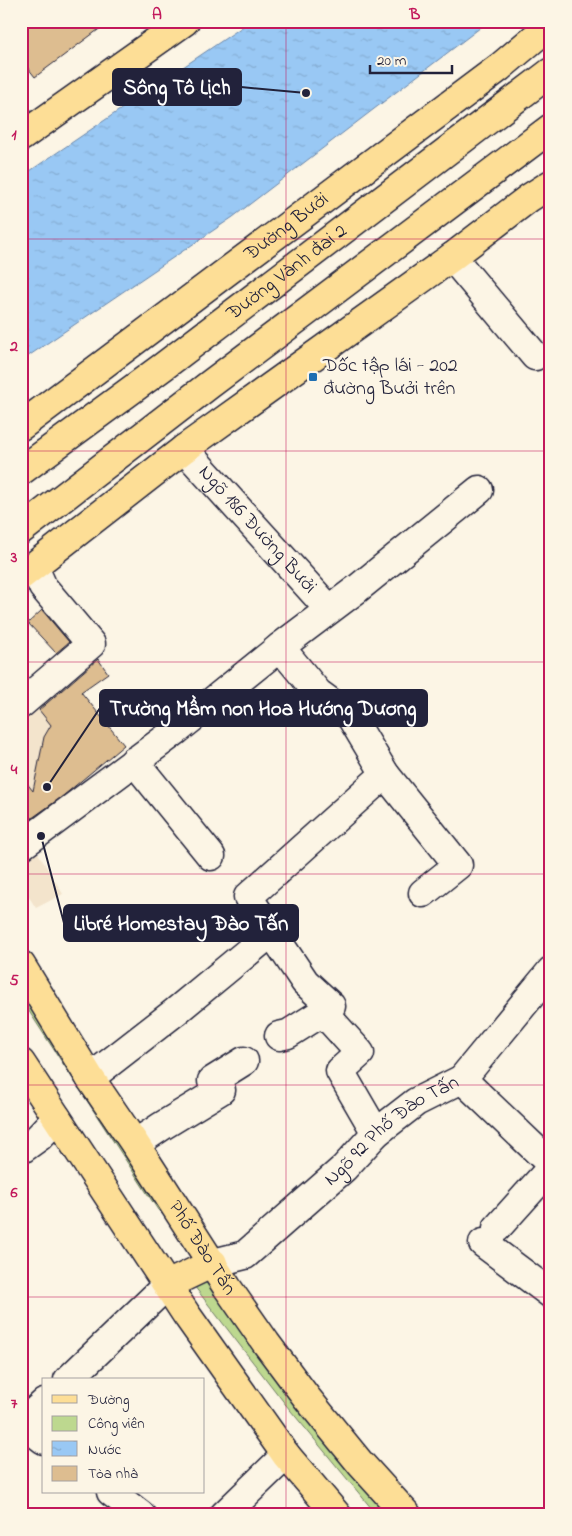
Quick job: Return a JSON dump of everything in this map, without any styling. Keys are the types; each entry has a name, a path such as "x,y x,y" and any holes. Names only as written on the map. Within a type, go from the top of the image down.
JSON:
{"main road":[{"path":"21,137 179,23"},
{"name":"Đường Bưởi","path":"21,426 500,67 551,24"},
{"name":"Đường Vành đai 2","path":"22,470 164,366 551,72"},
{"name":"Đường Vành đai 2","path":"21,530 240,361 551,128"},
{"path":"28,571 184,449 452,257 529,198 551,184"},
{"name":"Phố Đào Tấn","path":"21,965 90,1078 136,1144 233,1295 306,1398 360,1463 407,1515"},
{"path":"21,1063 186,1314 286,1455 337,1515"},
{"path":"167,1285 213,1262"}],"lane":[{"path":"452,257 535,356"},
{"name":"Ngõ 186 Đường Bưởi","path":"184,449 329,610"},
{"path":"21,846 178,730 479,490"},
{"path":"21,704 91,644 43,586 28,571"},
{"path":"280,647 318,693 351,717 385,774 458,865 422,893"},
{"path":"134,761 211,856"},
{"path":"279,1036 288,1034 331,1006 305,982 248,897 385,774"},
{"path":"90,1078 175,1012 272,932"},
{"name":"Ngõ 92 Phố Đào Tấn","path":"213,1262 245,1255 344,1168 376,1133 416,1102 462,1079 551,971"},
{"path":"323,1012 360,1053 340,1070 376,1133"},
{"path":"136,1144 220,1090 212,1081 244,1061"},
{"path":"462,1079 551,1164"},
{"path":"21,1150 39,1137 57,1118"},
{"path":"551,1168 490,1236 551,1294"},
{"path":"70,1378 167,1285"},
{"path":"42,1405 22,1424 42,1439"},
{"path":"224,1515 286,1455"},
{"path":"114,1494 140,1515"}],"shaded area":[{"path":"67,675 124,745 21,829 21,709"},
{"path":"38,853 63,894 36,908 21,885 21,861"}],"green space":[{"path":"21,977 170,1214 165,1217 158,1210 21,999"},
{"path":"209,1276 394,1515 377,1515 286,1405 191,1282"}],"water":[{"path":"251,21 489,21 233,217 21,361 21,177"}],"building":[{"path":"21,21 110,21 35,77 21,59"},
{"path":"42,610 69,642 56,653 28,623"},
{"path":"98,659 108,673 81,692 124,745 63,796 21,826 21,776 33,791 44,737 51,725 39,710"}],"place":[{"name":"Sông Tô Lịch","path":"306,93"},
{"name":"Dốc tập lái - 202 đường Bưởi trên","path":"313,377"},
{"name":"Trường Mầm non Hoa Hướng Dương","path":"47,787"},
{"name":"Libré Homestay Đào Tấn","path":"41,836"}]}
